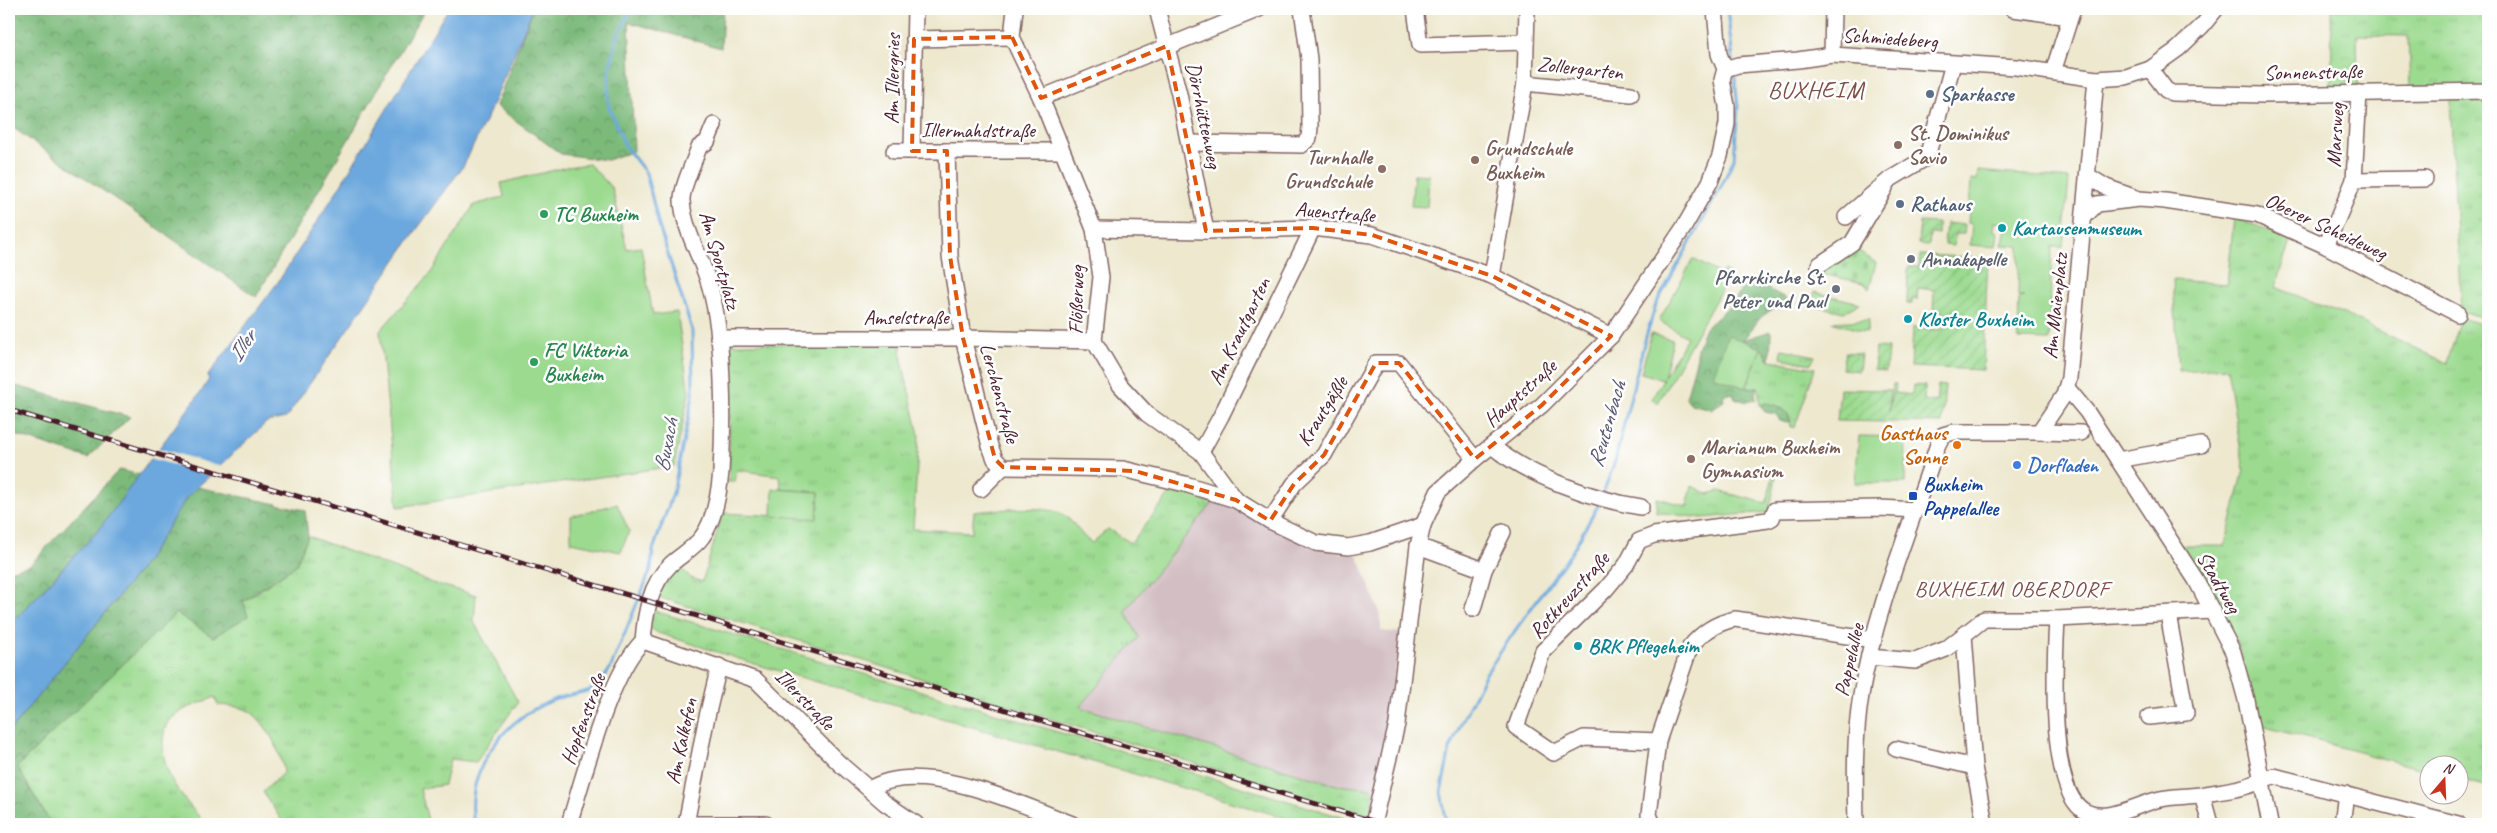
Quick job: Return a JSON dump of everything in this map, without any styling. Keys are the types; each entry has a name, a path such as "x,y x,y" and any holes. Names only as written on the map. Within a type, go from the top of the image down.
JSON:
{"street":[{"name":"Am Illergries","path":"912,151 915,9"},
{"name":"Flößerweg","path":"1014,9 1012,37 1041,98 1094,229 1102,276 1094,341 1120,385 1148,414 1201,452 1236,500 1270,521 1316,543 1332,547 1348,547 1370,543 1424,525"},
{"name":"Dörrhüttenweg","path":"1157,9 1189,143 1206,231"},
{"path":"1041,98 1258,9"},
{"path":"1189,143 1302,145 1306,142 1310,127 1309,79 1302,9"},
{"path":"1415,9 1420,45 1526,42"},
{"path":"1492,276 1525,83 1527,9"},
{"name":"Hauptstraße","path":"1373,824 1397,724 1418,546 1424,525 1438,492 1475,459 1542,405 1611,336 1684,227 1715,170 1727,124 1722,80 1731,67 1719,54 1715,9"},
{"path":"1832,55 1833,9"},
{"path":"2013,9 2071,13 2053,72"},
{"name":"Schmiedeberg","path":"1731,67 1832,55 2016,67 2096,79 2126,77 2150,69 2178,49 2216,9"},
{"path":"914,39 1012,37"},
{"path":"1846,217 1889,180 1927,157 1953,64"},
{"name":"Sonnenstraße","path":"2150,69 2166,90 2172,93 2264,95 2488,91"},
{"name":"Am Maienplatz","path":"2067,388 2085,216 2096,79"},
{"name":"Zollergarten","path":"1525,83 1631,94"},
{"name":"Marsweg","path":"2326,246 2354,180 2359,93"},
{"name":"Am Sportplatz","path":"644,637 645,616 656,586 668,567 701,538 710,521 721,471 718,338 711,291 688,224 682,200 699,147 707,142 714,125"},
{"name":"Illermahdstraße","path":"894,151 1062,151"},
{"name":"Lerchenstraße","path":"947,151 950,256 963,338 990,446 995,459 1004,467 1129,470 1185,484 1236,500"},
{"name":"Oberer Scheideweg","path":"2088,176 2106,187 2139,199"},
{"name":"Marsweg","path":"2354,180 2425,179"},
{"path":"1820,265 1852,243 1867,216 1880,199 1889,180"},
{"name":"Oberer Scheideweg","path":"2085,216 2098,204 2139,199 2165,201 2257,215 2326,246 2458,314"},
{"name":"Auenstraße","path":"1094,229 1206,231 1313,228 1372,234 1492,276 1611,336"},
{"name":"Am Krautgarten","path":"1201,452 1221,416 1313,228"},
{"name":"Amselstraße","path":"718,338 963,338 1094,341"},
{"name":"Krautgäßle","path":"1270,521 1294,484 1324,455 1376,363 1399,363 1475,459"},
{"path":"2039,432 2067,388"},
{"name":"Stadtweg","path":"2067,388 2087,412 2196,580 2233,652 2246,700 2270,824"},
{"name":"Pappelallee","path":"1856,824 1855,752 1861,695 1869,657 1916,510 1943,435 1954,432 2039,432"},
{"path":"2039,432 2081,433"},
{"path":"2118,460 2201,445"},
{"path":"1492,446 1536,474 1601,497 1641,507"},
{"path":"981,489 1004,467"},
{"name":"Rotkreuzstraße","path":"1658,740 1584,738 1554,753 1516,726 1544,652 1606,589 1626,565 1638,541 1654,535 1768,520 1772,518 1775,510 1880,508 1916,510"},
{"path":"1473,609 1484,570 1503,532"},
{"path":"1418,546 1484,570"},
{"path":"1869,657 1915,661 1946,649 1984,619 2057,619 2213,611"},
{"path":"2150,717 2186,713 2168,614"},
{"path":"1651,820 1658,740 1690,647 1708,630 1722,622 1735,619 1752,620 1874,640"},
{"path":"2057,619 2054,673 2058,741 2065,782 2077,805 2087,813 2109,815 2160,799 2202,794 2253,784 2261,778 2274,776 2458,824"},
{"path":"1964,635 1974,767 1985,824"},
{"name":"Illerstraße","path":"644,637 752,677 760,682 819,744 870,789 914,824"},
{"name":"Hopfenstraße","path":"569,824 608,704 632,651 644,637"},
{"name":"Am Kalkofen","path":"686,824 719,666"},
{"path":"1896,749 1974,767"},
{"path":"870,789 882,783 911,778 957,784 986,792 1072,824"},
{"path":"2202,794 2210,824"},
{"path":"2342,824 2346,794"},
{"path":"686,824 766,824"}],"highlighted area":[{"path":"1012,37 1041,98 1167,46 1206,231 1313,228 1372,235 1492,276 1611,336 1542,405 1475,459 1399,363 1376,363 1324,455 1294,484 1270,521 1236,500 1135,471 1003,467 995,459 963,338 950,256 947,151 912,151 914,39"}],"shaded area":[{"path":"1216,499 1338,553 1357,554 1381,615 1381,631 1402,633 1374,789 1336,785 1080,707 1139,637 1125,611"}],"green space":[{"path":"9,9 425,9 256,297 9,125"},
{"path":"533,9 723,9 721,48 629,22 634,151 607,160 561,154 496,106"},
{"path":"2331,9 2488,9 2488,88 2410,87 2408,36 2357,35 2358,87 2329,88 2332,74"},
{"path":"2445,93 2488,94 2488,319 2461,311 2450,100"},
{"name":"FC Viktoria Buxheim","path":"589,164 612,188 627,249 641,247 653,315 677,312 689,393 674,466 398,507 380,331 430,274 474,205 504,197 501,183 567,167"},
{"path":"1978,171 2069,179 2063,247 2052,247 2049,340 2018,339 2019,297 2024,296 2018,296 2019,246 2002,245 2007,224 1995,222 1994,231 1998,232 1996,247 1970,245 1972,224 1968,223 1971,180 1977,180"},
{"path":"1414,174 1429,175 1427,207 1411,206"},
{"path":"2234,218 2291,238 2275,287 2346,315 2447,363 2461,318 2488,326 2488,787 2470,782 2470,756 2420,756 2420,769 2258,725 2241,654 2222,611 2181,546 2225,546 2244,470 2227,368 2179,371 2173,280 2227,284"},
{"path":"1920,222 1938,223 1938,234 1930,234 1929,245 1918,244"},
{"path":"1946,223 1965,225 1964,234 1955,234 1954,246 1944,245"},
{"path":"1842,239 1876,263 1869,289 1864,283 1811,272 1817,256"},
{"path":"1920,255 1988,258 1983,370 1911,367 1913,327 1941,330 1946,323 1947,316 1943,312 1933,311 1934,290 1918,288 1917,300 1912,299 1912,304 1907,304 1908,267 1919,267"},
{"path":"1693,259 1721,274 1724,270 1730,274 1658,403 1652,399 1663,379 1641,373 1651,334 1673,340 1664,377 1687,337 1659,321"},
{"path":"1751,283 1763,286 1787,299 1761,317 1743,340 1771,331 1770,360 1761,348 1728,336 1746,388 1758,387 1755,393 1756,400 1746,402 1735,398 1733,393 1723,395 1724,401 1711,409 1691,404 1686,398 1697,357 1697,348 1705,328 1733,303 1743,287"},
{"path":"1814,292 1860,303 1844,312 1812,305"},
{"path":"1869,320 1867,332 1831,322"},
{"path":"1728,335 1761,348 1746,388 1713,376"},
{"path":"901,342 902,361 919,435 913,529 972,532 974,512 1033,509 1064,515 1092,543 1108,529 1131,543 1176,486 1216,499 1125,611 1139,637 1080,707 1336,785 1374,789 1371,818 655,596 668,577 680,567 691,578 702,582 723,513 817,518 819,492 781,489 780,476 737,470 735,482 729,482 730,347 733,344"},
{"path":"1876,347 1888,348 1886,371 1874,370"},
{"path":"1761,348 1770,360 1815,368 1795,427 1791,427 1789,415 1767,403 1760,405 1758,387 1746,388"},
{"path":"1782,349 1815,356 1811,364 1781,358"},
{"path":"1845,352 1861,354 1859,371 1842,369"},
{"path":"9,384 130,417 88,458 9,433"},
{"path":"1893,384 1896,384 1895,393 1912,395 1913,385 1925,386 1924,400 1936,402 1938,385 1945,386 1942,423 1837,421 1840,389 1890,390 1889,412"},
{"path":"1767,403 1785,411 1790,422 1780,421 1776,414 1765,412 1760,405"},
{"path":"1859,436 1906,437 1905,483 1855,483"},
{"path":"119,470 141,475 96,533 9,626 9,571 30,565"},
{"path":"1773,477 1776,478 1769,512 1702,518 1656,512 1657,498 1687,506 1692,486 1708,494 1719,491 1766,503"},
{"path":"197,487 305,510 308,536 296,565 243,601 248,616 213,637 176,613 17,767 51,824 9,824 9,732 146,562 187,497"},
{"path":"773,489 819,492 817,519 772,516"},
{"path":"617,504 629,531 621,552 571,542 571,516"},
{"path":"308,536 433,583 476,595 474,622 518,702 476,762 450,759 444,785 420,789 429,824 284,824 263,792 284,772 280,756 272,739 256,716 245,709 218,705 215,697 185,709 174,716 166,725 163,738 164,757 171,778 176,788 205,824 51,824 17,767 176,612 213,637 248,616 243,602 296,565"},
{"path":"651,610 1365,824 1307,824 755,664 658,633 647,626"}],"water":[{"name":"Iller","path":"448,9 533,9 489,113 464,165 415,232 286,418 267,422 187,497 146,562 9,732 9,626 96,533 203,389 209,379 207,377 278,282 335,194"}],"pier":[{"path":"158,448 222,467 212,476 150,458"}],"waterway":[{"name":"Buxach","path":"474,824 473,804 475,785 481,767 503,734 533,710 561,697 591,689 604,678 611,667 651,569 653,550 673,493 693,395 692,330 659,226 646,173 625,146 608,104 609,71 616,40 631,9"},
{"name":"Reutenbach","path":"1727,9 1733,61"},
{"name":"Reutenbach","path":"1603,494 1615,461 1643,347 1656,304 1721,187 1734,159 1738,107 1734,70"},
{"name":"Reutenbach","path":"1447,824 1441,792 1450,749 1463,719 1485,675 1572,552 1600,502"}],"railway":[{"path":"9,410 628,595 1382,824"}],"place":[{"name":"Sparkasse","path":"1930,94"},
{"name":"St. Dominikus Savio","path":"1898,145"},
{"name":"Grundschule Buxheim","path":"1475,160"},
{"name":"Turnhalle Grundschule","path":"1382,169"},
{"name":"Rathaus","path":"1900,204"},
{"name":"TC Buxheim","path":"544,214"},
{"name":"Kartausenmuseum","path":"2002,228"},
{"name":"Annakapelle","path":"1911,259"},
{"name":"Pfarrkirche St. Peter und Paul","path":"1836,289"},
{"name":"Kloster Buxheim","path":"1908,319"},
{"name":"FC Viktoria Buxheim","path":"534,362"},
{"name":"Gasthaus Sonne","path":"1957,445"},
{"name":"Marianum Buxheim Gymnasium","path":"1691,459"},
{"name":"Dorfladen","path":"2017,465"},
{"name":"Buxheim Pappelallee","path":"1913,496"},
{"name":"BRK Pflegeheim","path":"1578,646"}],"district":[{"name":"BUXHEIM","path":"1816,90"},
{"name":"BUXHEIM OBERDORF","path":"2012,589"}]}
